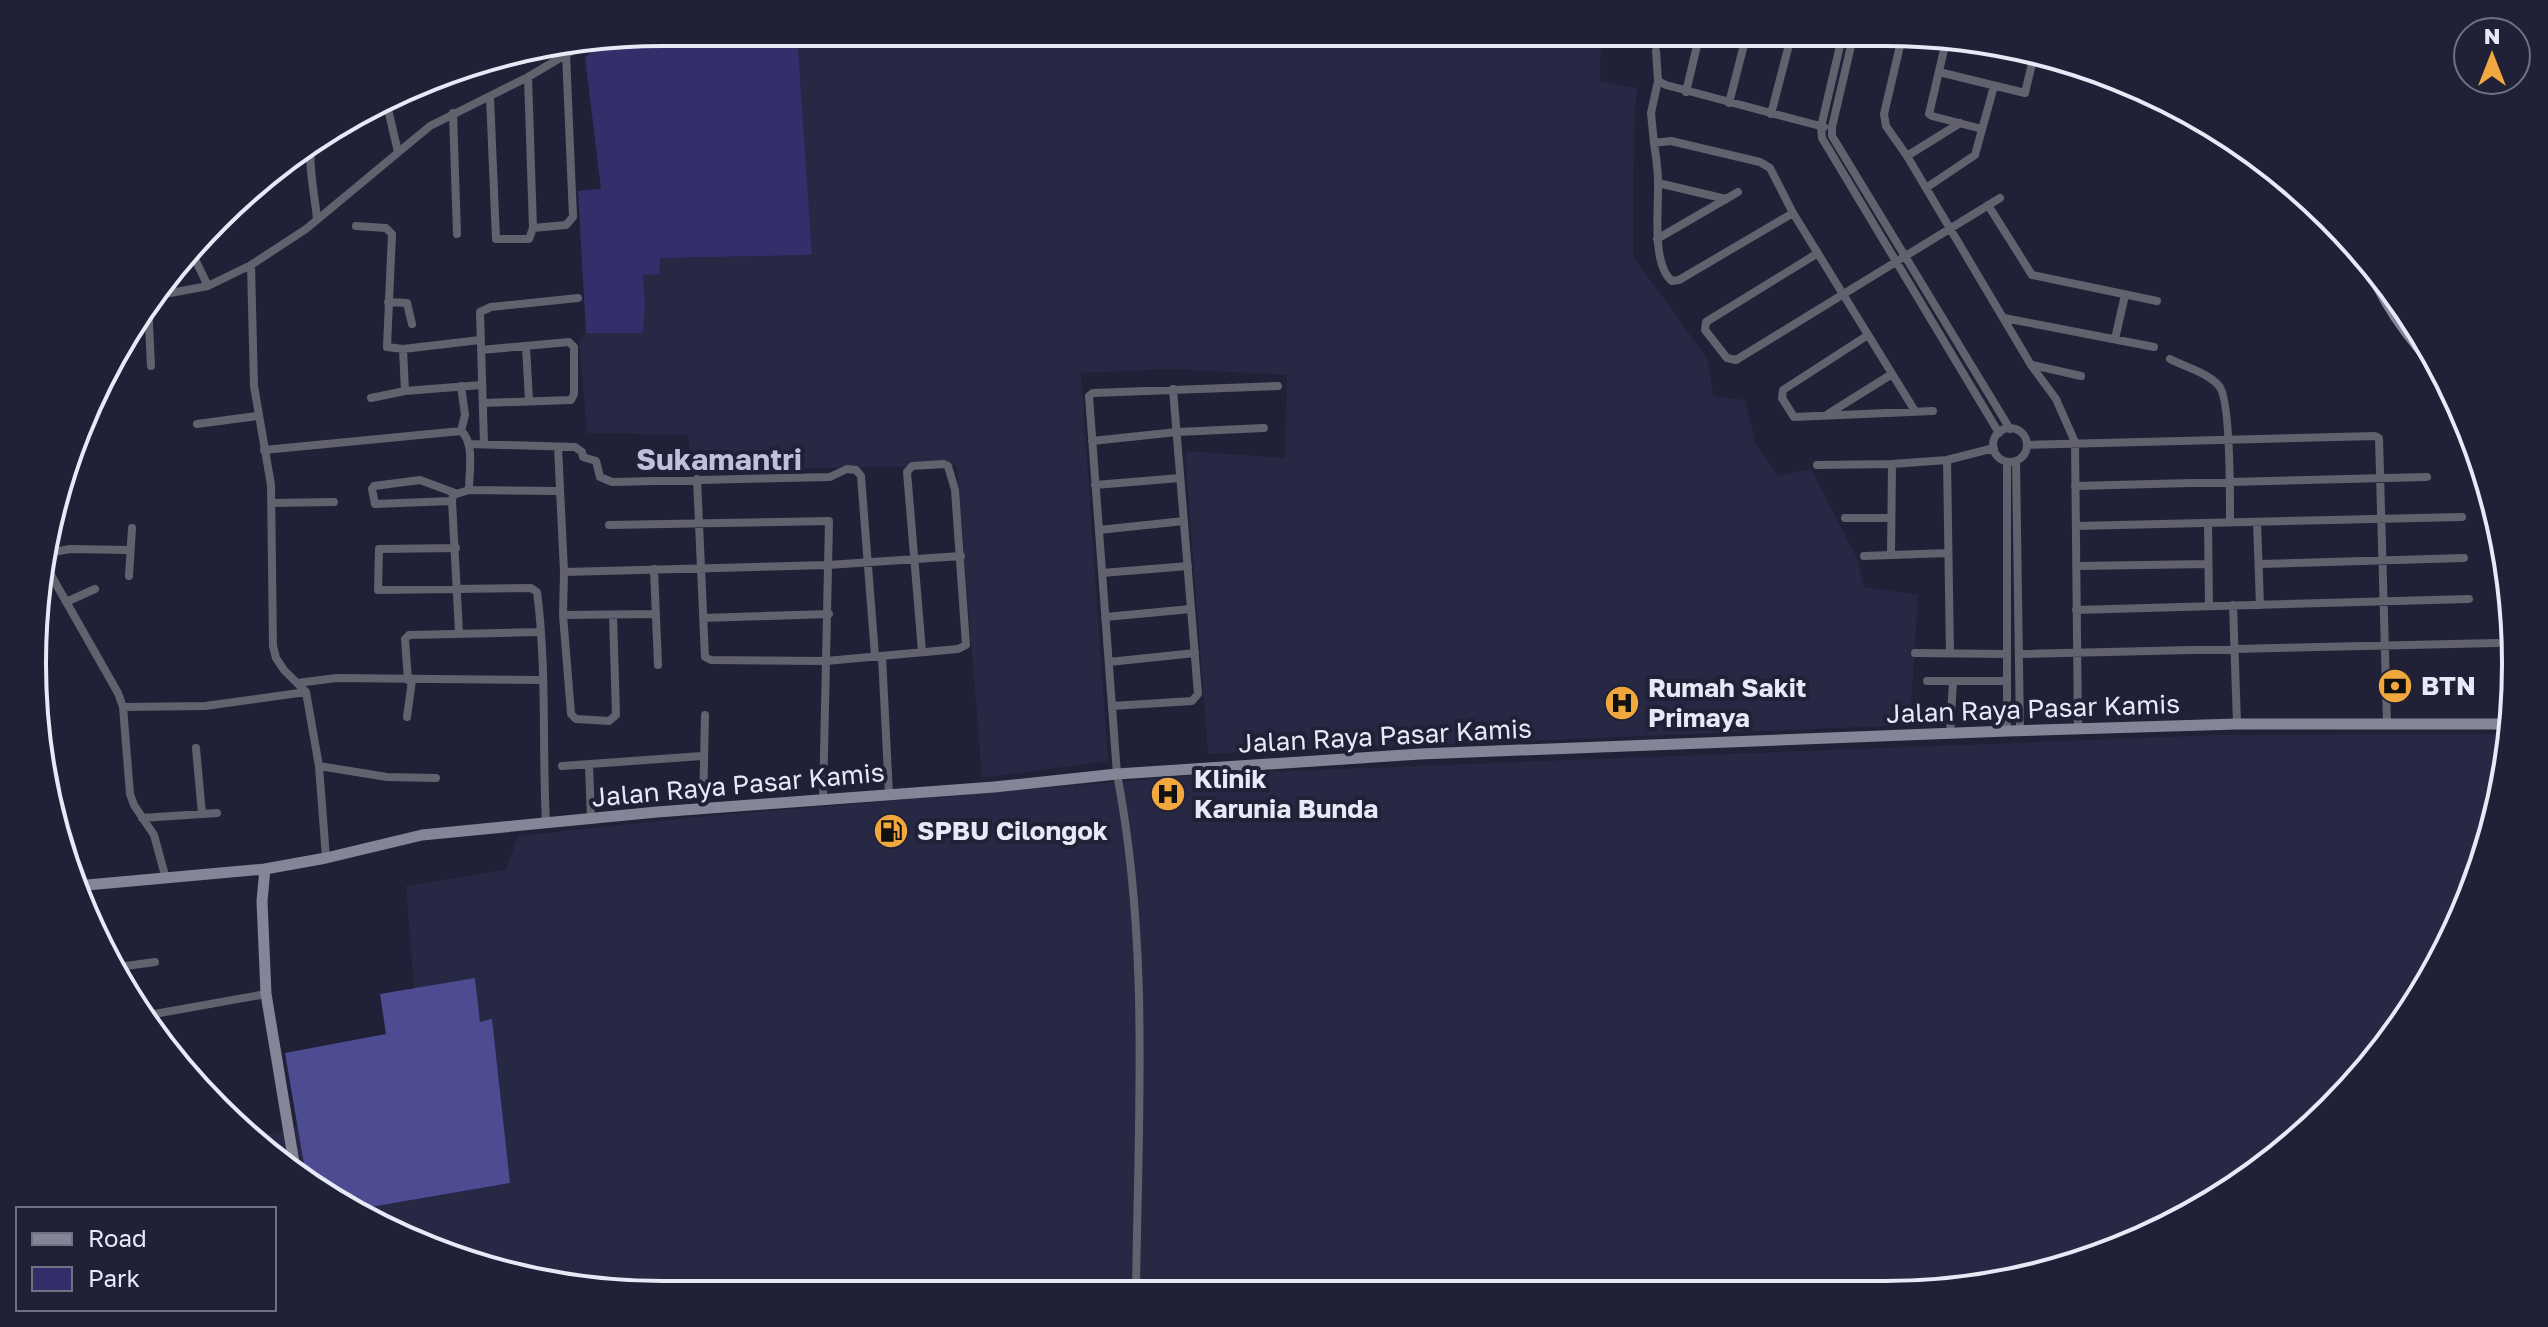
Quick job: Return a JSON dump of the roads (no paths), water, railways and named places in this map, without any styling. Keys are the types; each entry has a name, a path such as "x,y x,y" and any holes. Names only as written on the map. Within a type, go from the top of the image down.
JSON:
{"main road":[{"name":"Jalan Raya Pasar Kamis","path":"88,885 265,869 422,835 1117,774 1420,754 2007,731 2237,724 2499,724"},
{"path":"265,869 262,901 266,994 293,1157"}],"street":[{"path":"1686,92 1697,46"},
{"path":"1729,103 1744,46"},
{"path":"1771,114 1789,46"},
{"path":"1840,46 1821,127 1822,138 2010,429"},
{"path":"1851,46 1832,136 1999,433 1994,448 1998,457 2011,462 2024,455 2027,445 2022,433 2010,429 1999,433"},
{"path":"1900,46 1884,120 2031,365 2056,399 2075,442 2078,729"},
{"path":"1944,49 1929,114 1982,129"},
{"path":"1656,51 1658,81 1651,113 1658,183 1657,239 1665,274 1672,281 1679,280 1793,213"},
{"path":"170,293 208,286 278,249 430,126 528,77 566,54 573,217 566,225 533,228"},
{"path":"1939,72 2022,93 2027,91 2032,64"},
{"path":"490,97 494,234 499,241 529,239 533,228 528,77"},
{"path":"1658,81 1686,92 1821,127 1832,127"},
{"path":"1926,188 1975,155 1994,86"},
{"path":"388,111 398,152"},
{"path":"453,113 457,234"},
{"path":"1907,156 1960,123"},
{"path":"1654,143 1671,141 1766,165 1915,411"},
{"path":"309,158 315,183 317,219"},
{"path":"1658,183 1726,199"},
{"path":"1657,239 1738,192"},
{"path":"1818,253 1706,322 1705,330 1727,358 1736,360 2000,198"},
{"path":"1988,205 2032,275 2157,301"},
{"path":"356,226 390,230 387,347 403,349 480,340"},
{"path":"196,260 208,286"},
{"path":"251,265 254,386 272,503 273,646 276,658 306,692 319,766 326,858"},
{"path":"2115,339 2125,295"},
{"path":"484,444 479,315 484,309 578,298"},
{"path":"388,302 409,304 412,324"},
{"path":"2004,318 2154,347"},
{"path":"149,322 151,366"},
{"path":"1868,335 1781,392 1795,417 1933,411"},
{"path":"481,350 569,342 574,347 573,397 566,401 483,403"},
{"path":"526,346 529,401"},
{"path":"403,349 405,391"},
{"path":"2170,359 2218,384 2223,391 2228,438 2230,523"},
{"path":"2031,365 2081,376"},
{"path":"1827,415 1892,374"},
{"path":"371,398 405,391 481,385"},
{"path":"461,386 465,415 461,431"},
{"path":"1136,1281 1141,994 1128,829 1117,774 1089,396 1093,393 1278,386"},
{"path":"1112,706 1192,701 1197,697 1173,389"},
{"path":"197,424 257,416"},
{"path":"1092,441 1177,432 1264,428"},
{"path":"264,450 461,431 467,436 469,444 469,490"},
{"path":"2027,445 2375,436 2380,442 2387,724"},
{"path":"469,444 579,448 583,457 596,461 600,477 612,482 830,477 847,469 856,470 861,476 889,795"},
{"path":"558,447 563,615 571,714 576,719 609,721 616,715 613,615"},
{"path":"1817,465 1947,460 1994,448"},
{"path":"1947,460 1950,654"},
{"path":"2007,731 2011,462"},
{"path":"2011,462 2020,731"},
{"path":"697,479 699,567 704,654 707,659 826,661 958,649 966,645 955,490 951,470 944,464 912,466 907,472 922,651"},
{"path":"1891,555 1892,464"},
{"path":"2075,486 2427,477"},
{"path":"1095,485 1180,478"},
{"path":"454,497 420,480 374,486 372,489 375,504 414,504 454,497 469,490 559,491"},
{"path":"454,497 459,633"},
{"path":"272,503 334,502"},
{"path":"2076,526 2462,517"},
{"path":"1845,518 1891,518"},
{"path":"609,525 829,521 823,800"},
{"path":"1099,530 1184,521"},
{"path":"2257,522 2260,605"},
{"path":"2208,523 2209,606"},
{"path":"129,576 132,528"},
{"path":"456,548 379,549 377,587 379,591 533,589 537,595 543,680 546,823"},
{"path":"57,551 130,550"},
{"path":"1864,556 1948,553"},
{"path":"564,572 828,565 961,556"},
{"path":"2259,564 2464,558"},
{"path":"2077,566 2208,564"},
{"path":"1102,573 1188,566"},
{"path":"654,569 658,665"},
{"path":"52,577 108,672 123,707 130,794 154,835 166,879"},
{"path":"66,602 95,589"},
{"path":"2076,610 2469,599"},
{"path":"2233,605 2237,724"},
{"path":"1105,617 1191,609"},
{"path":"563,615 656,614"},
{"path":"703,618 829,614"},
{"path":"407,717 412,680 407,636 539,632"},
{"path":"2019,654 2497,643"},
{"path":"1109,662 1195,653"},
{"path":"1915,653 2007,654"},
{"path":"1927,681 2007,676 2019,672"},
{"path":"297,683 337,678 543,680"},
{"path":"1950,734 1953,681"},
{"path":"123,707 205,706 306,692"},
{"path":"703,809 705,715"},
{"path":"196,748 202,814"},
{"path":"562,766 702,756"},
{"path":"589,765 591,819"},
{"path":"319,766 387,777 436,778"},
{"path":"142,818 217,813"},
{"path":"126,966 155,962"},
{"path":"155,1014 266,994"}],"place":[{"name":"BTN","path":"2395,686"},
{"name":"Rumah Sakit Primaya","path":"1622,703"},
{"name":"Klinik Karunia Bunda","path":"1168,794"},
{"name":"SPBU Cilongok","path":"891,831"}],"district":[{"name":"Sukamantri","path":"719,460"}]}
